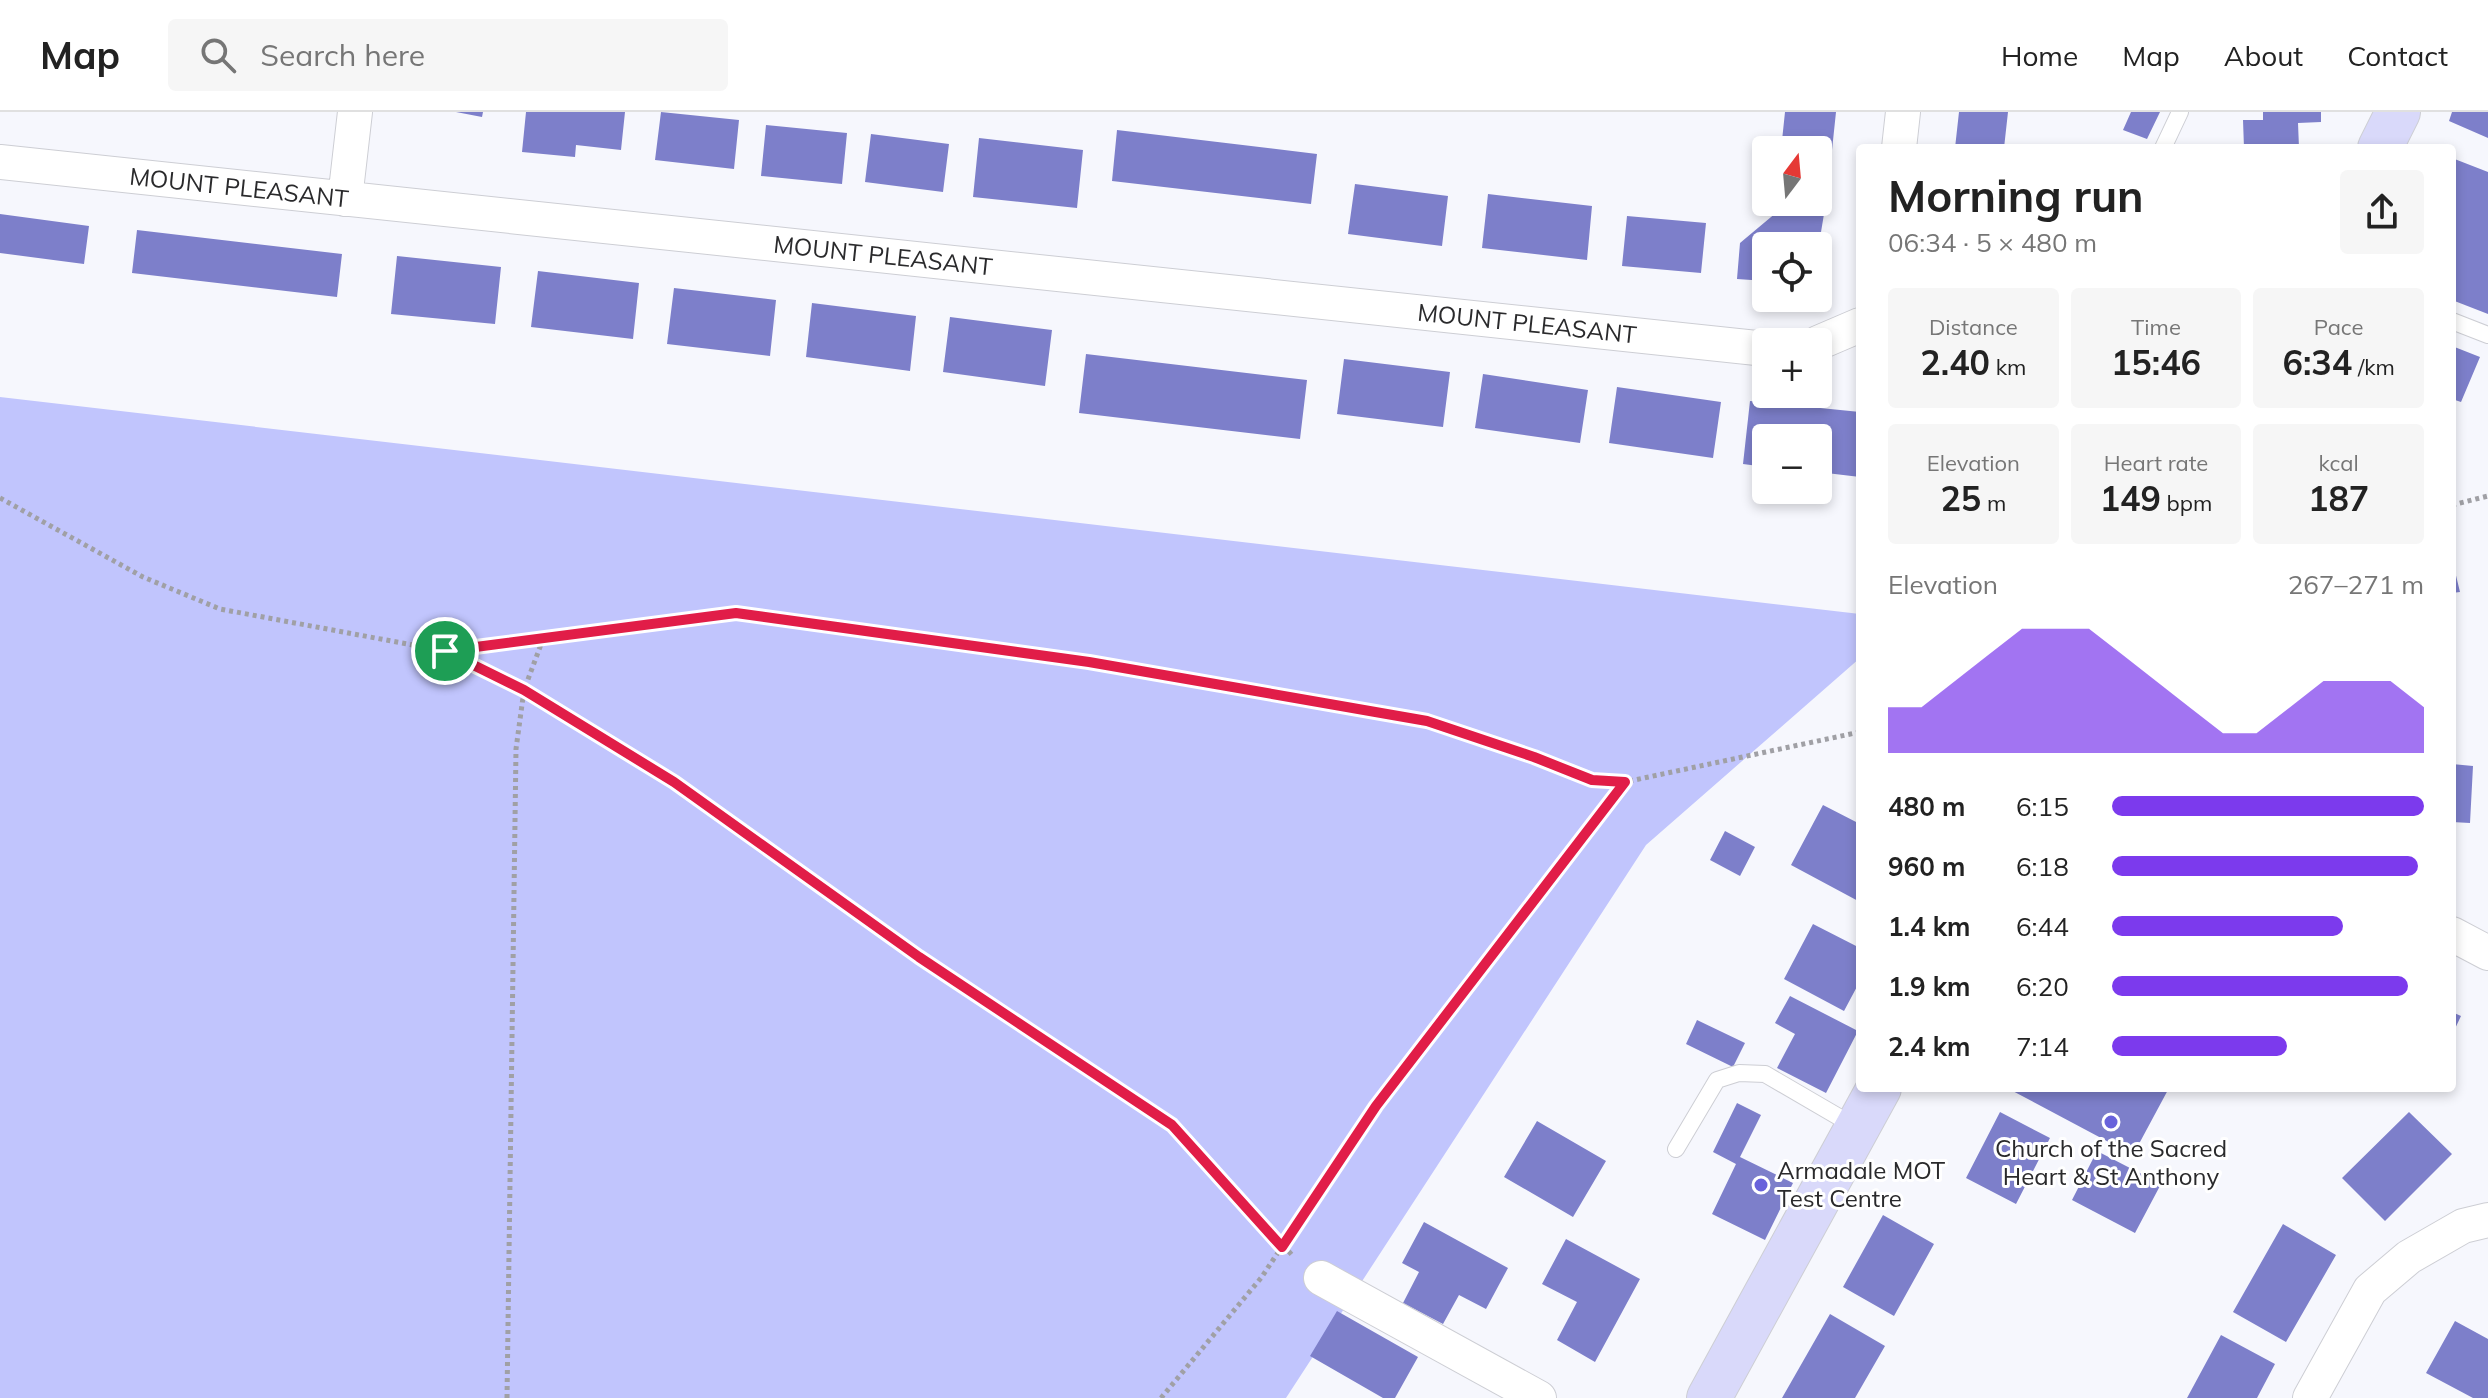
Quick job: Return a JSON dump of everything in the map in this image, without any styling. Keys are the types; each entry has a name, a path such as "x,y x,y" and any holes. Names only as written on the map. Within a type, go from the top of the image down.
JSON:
{"main road":[{"path":"2382,144 2398,112"},
{"path":"1709,1398 1877,1092"}],"street":[{"path":"345,199 355,112"},
{"path":"1899,144 1903,112"},
{"name":"MOUNT PLEASANT","path":"0,162 1752,348"},
{"path":"1832,337 1856,327"},
{"path":"2456,936 2488,953"},
{"path":"2310,1398 2370,1290 2409,1257 2463,1226 2488,1220"},
{"path":"1321,1278 1539,1398"}],"lane":[{"path":"2165,144 2180,112"},
{"path":"2456,323 2488,335"},
{"path":"1676,1149 1717,1080 1739,1073 1765,1074 1857,1127"}],"path":[{"path":"2456,504 2488,496"},
{"path":"0,498 143,577 220,609 445,651 524,690 674,782 919,957 1172,1125 1282,1247 1321,1278"},
{"path":"445,651 736,613 1089,662 1427,721 1592,780 1625,782 1856,733"},
{"path":"507,1398 516,749 524,690 543,639"},
{"path":"1161,1398 1261,1278 1376,1106 1625,782"}],"shaded area":[{"path":"0,397 1856,614 1856,661 1646,845 1286,1398 0,1398"}],"building":[{"path":"456,112 483,112 482,117"},
{"path":"526,112 625,112 621,150 576,145 575,157 522,152"},
{"path":"661,112 739,120 734,169 655,160"},
{"path":"1785,112 1836,112 1832,150 1832,136 1782,136"},
{"path":"1959,112 2008,112 2004,144 1955,144"},
{"path":"2131,112 2160,112 2147,139 2123,130"},
{"path":"2263,112 2321,112 2321,122 2298,123 2299,144 2244,144 2243,120 2263,120"},
{"path":"2452,112 2488,112 2488,138 2449,121"},
{"path":"766,125 847,133 842,184 761,176"},
{"path":"1117,130 1317,154 1311,204 1112,181"},
{"path":"871,134 949,144 943,192 865,182"},
{"path":"979,138 1083,150 1077,208 973,197"},
{"path":"2456,160 2488,172 2488,314 2456,302"},
{"path":"1355,184 1448,196 1442,246 1348,234"},
{"path":"1488,194 1592,206 1587,260 1482,248"},
{"path":"0,214 89,226 84,264 0,253"},
{"path":"1627,216 1706,223 1701,273 1622,266"},
{"path":"1772,216 1824,216 1821,232 1753,232"},
{"path":"137,230 342,254 337,297 132,273"},
{"path":"1752,233 1752,280 1737,279 1740,243"},
{"path":"397,256 501,267 495,324 391,314"},
{"path":"538,271 639,283 633,339 531,327"},
{"path":"674,288 776,300 770,356 667,344"},
{"path":"812,303 916,316 910,371 806,357"},
{"path":"950,317 1052,330 1045,386 943,372"},
{"path":"2456,348 2480,357 2461,402 2456,400"},
{"path":"1086,354 1307,380 1300,439 1079,413"},
{"path":"1344,359 1450,372 1443,427 1337,414"},
{"path":"1483,374 1588,390 1580,443 1475,428"},
{"path":"1617,387 1721,402 1713,458 1609,443"},
{"path":"1750,401 1752,408 1856,412 1856,477 1832,474 1832,424 1752,424 1752,465 1743,464"},
{"path":"2456,764 2473,766 2470,823 2456,822"},
{"path":"1823,805 1856,822 1856,900 1791,865"},
{"path":"1725,831 1755,847 1740,876 1710,860"},
{"path":"1813,924 1856,946 1856,988 1844,1011 1784,979"},
{"path":"1790,996 1856,1030 1826,1093 1777,1068 1795,1034 1775,1023"},
{"path":"1697,1020 1745,1043 1733,1067 1686,1044"},
{"name":"Church of the Sacred Heart & St Anthony","path":"2015,1092 2167,1092 2133,1155"},
{"path":"1737,1103 1761,1115 1740,1157 1793,1183 1765,1240 1712,1214 1736,1164 1713,1152"},
{"path":"2000,1112 2050,1138 2016,1204 1966,1178"},
{"path":"2409,1112 2452,1154 2385,1221 2342,1178"},
{"path":"1537,1121 1606,1161 1573,1217 1504,1177"},
{"path":"2097,1151 2161,1184 2135,1233 2072,1200"},
{"path":"1883,1215 1934,1244 1894,1316 1843,1287"},
{"path":"1424,1222 1508,1268 1486,1309 1459,1295 1443,1324 1403,1303 1419,1272 1402,1263"},
{"path":"2283,1224 2336,1255 2286,1342 2233,1312"},
{"path":"1566,1239 1640,1279 1595,1362 1557,1340 1577,1302 1542,1284"},
{"path":"1337,1311 1418,1357 1395,1398 1383,1398 1310,1356"},
{"path":"1830,1314 1885,1346 1855,1398 1782,1398"},
{"path":"2455,1321 2488,1339 2488,1398 2473,1398 2426,1373"},
{"path":"2221,1335 2275,1364 2257,1398 2187,1398"}],"place":[{"name":"Church of the Sacred Heart & St Anthony","path":"2111,1122"},
{"name":"Armadale MOT Test Centre","path":"1761,1185"}],"route":[{"path":"736,613 1089,662 1427,721 1592,780 1625,782 1376,1106 1282,1247 1172,1125 919,957 674,782 524,690 445,651 736,613"}]}
